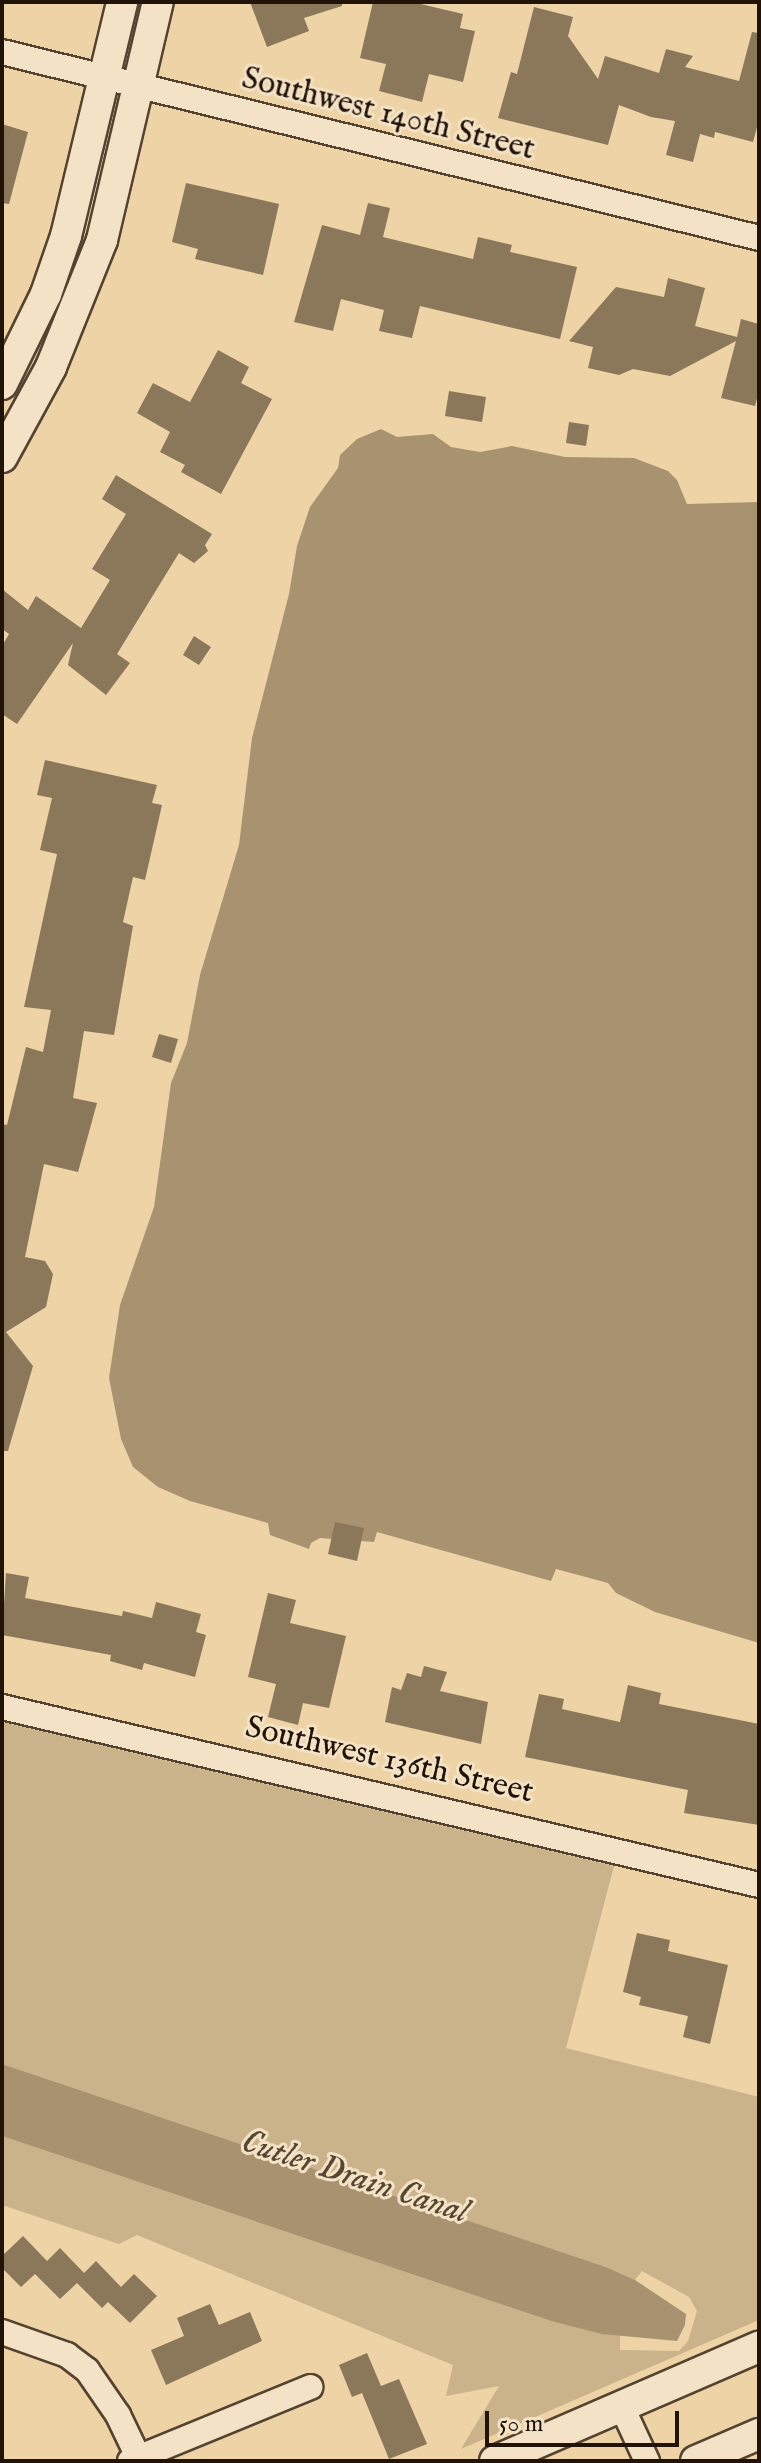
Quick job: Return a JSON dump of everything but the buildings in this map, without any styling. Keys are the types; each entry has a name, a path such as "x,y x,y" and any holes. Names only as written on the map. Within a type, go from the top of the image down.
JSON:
{"street":[{"path":"2,384 46,294 66,236 122,2"},
{"path":"2,457 51,367 102,240 158,2"},
{"name":"Southwest 140th Street","path":"2,52 138,88 759,238"},
{"name":"Southwest 136th Street","path":"2,1707 759,1885"},
{"path":"2,2332 67,2355 87,2370 118,2415 136,2460 310,2387"},
{"path":"495,2461 759,2347"},
{"path":"621,2405 647,2461"},
{"path":"696,2461 759,2434"}],"shaded area":[{"path":"381,429 397,437 433,434 451,447 480,452 512,446 565,457 634,458 668,471 677,480 687,504 759,502 759,1643 655,1612 616,1593 608,1583 556,1569 551,1581 377,1532 374,1542 320,1538 311,1543 309,1549 270,1535 268,1523 190,1501 158,1487 133,1467 121,1439 109,1378 120,1305 154,1207 171,1083 187,1043 200,975 239,845 252,738 289,594 297,546 310,507 338,468 340,455 357,439"},
{"path":"2,1722 614,1866 566,2048 759,2097 759,2320 461,2449 499,2386 446,2396 453,2365 137,2235 119,2244 2,2205 2,2136 551,2321 620,2335 620,2350 679,2351 688,2341 697,2311 689,2297 642,2271 635,2280 606,2267 2,2064"},
{"path":"2,2064 606,2267 635,2280 686,2314 685,2325 677,2341 602,2334 551,2321 2,2136"}],"water label":[{"name":"Cutler Drain Canal","path":"355,2177"}]}
